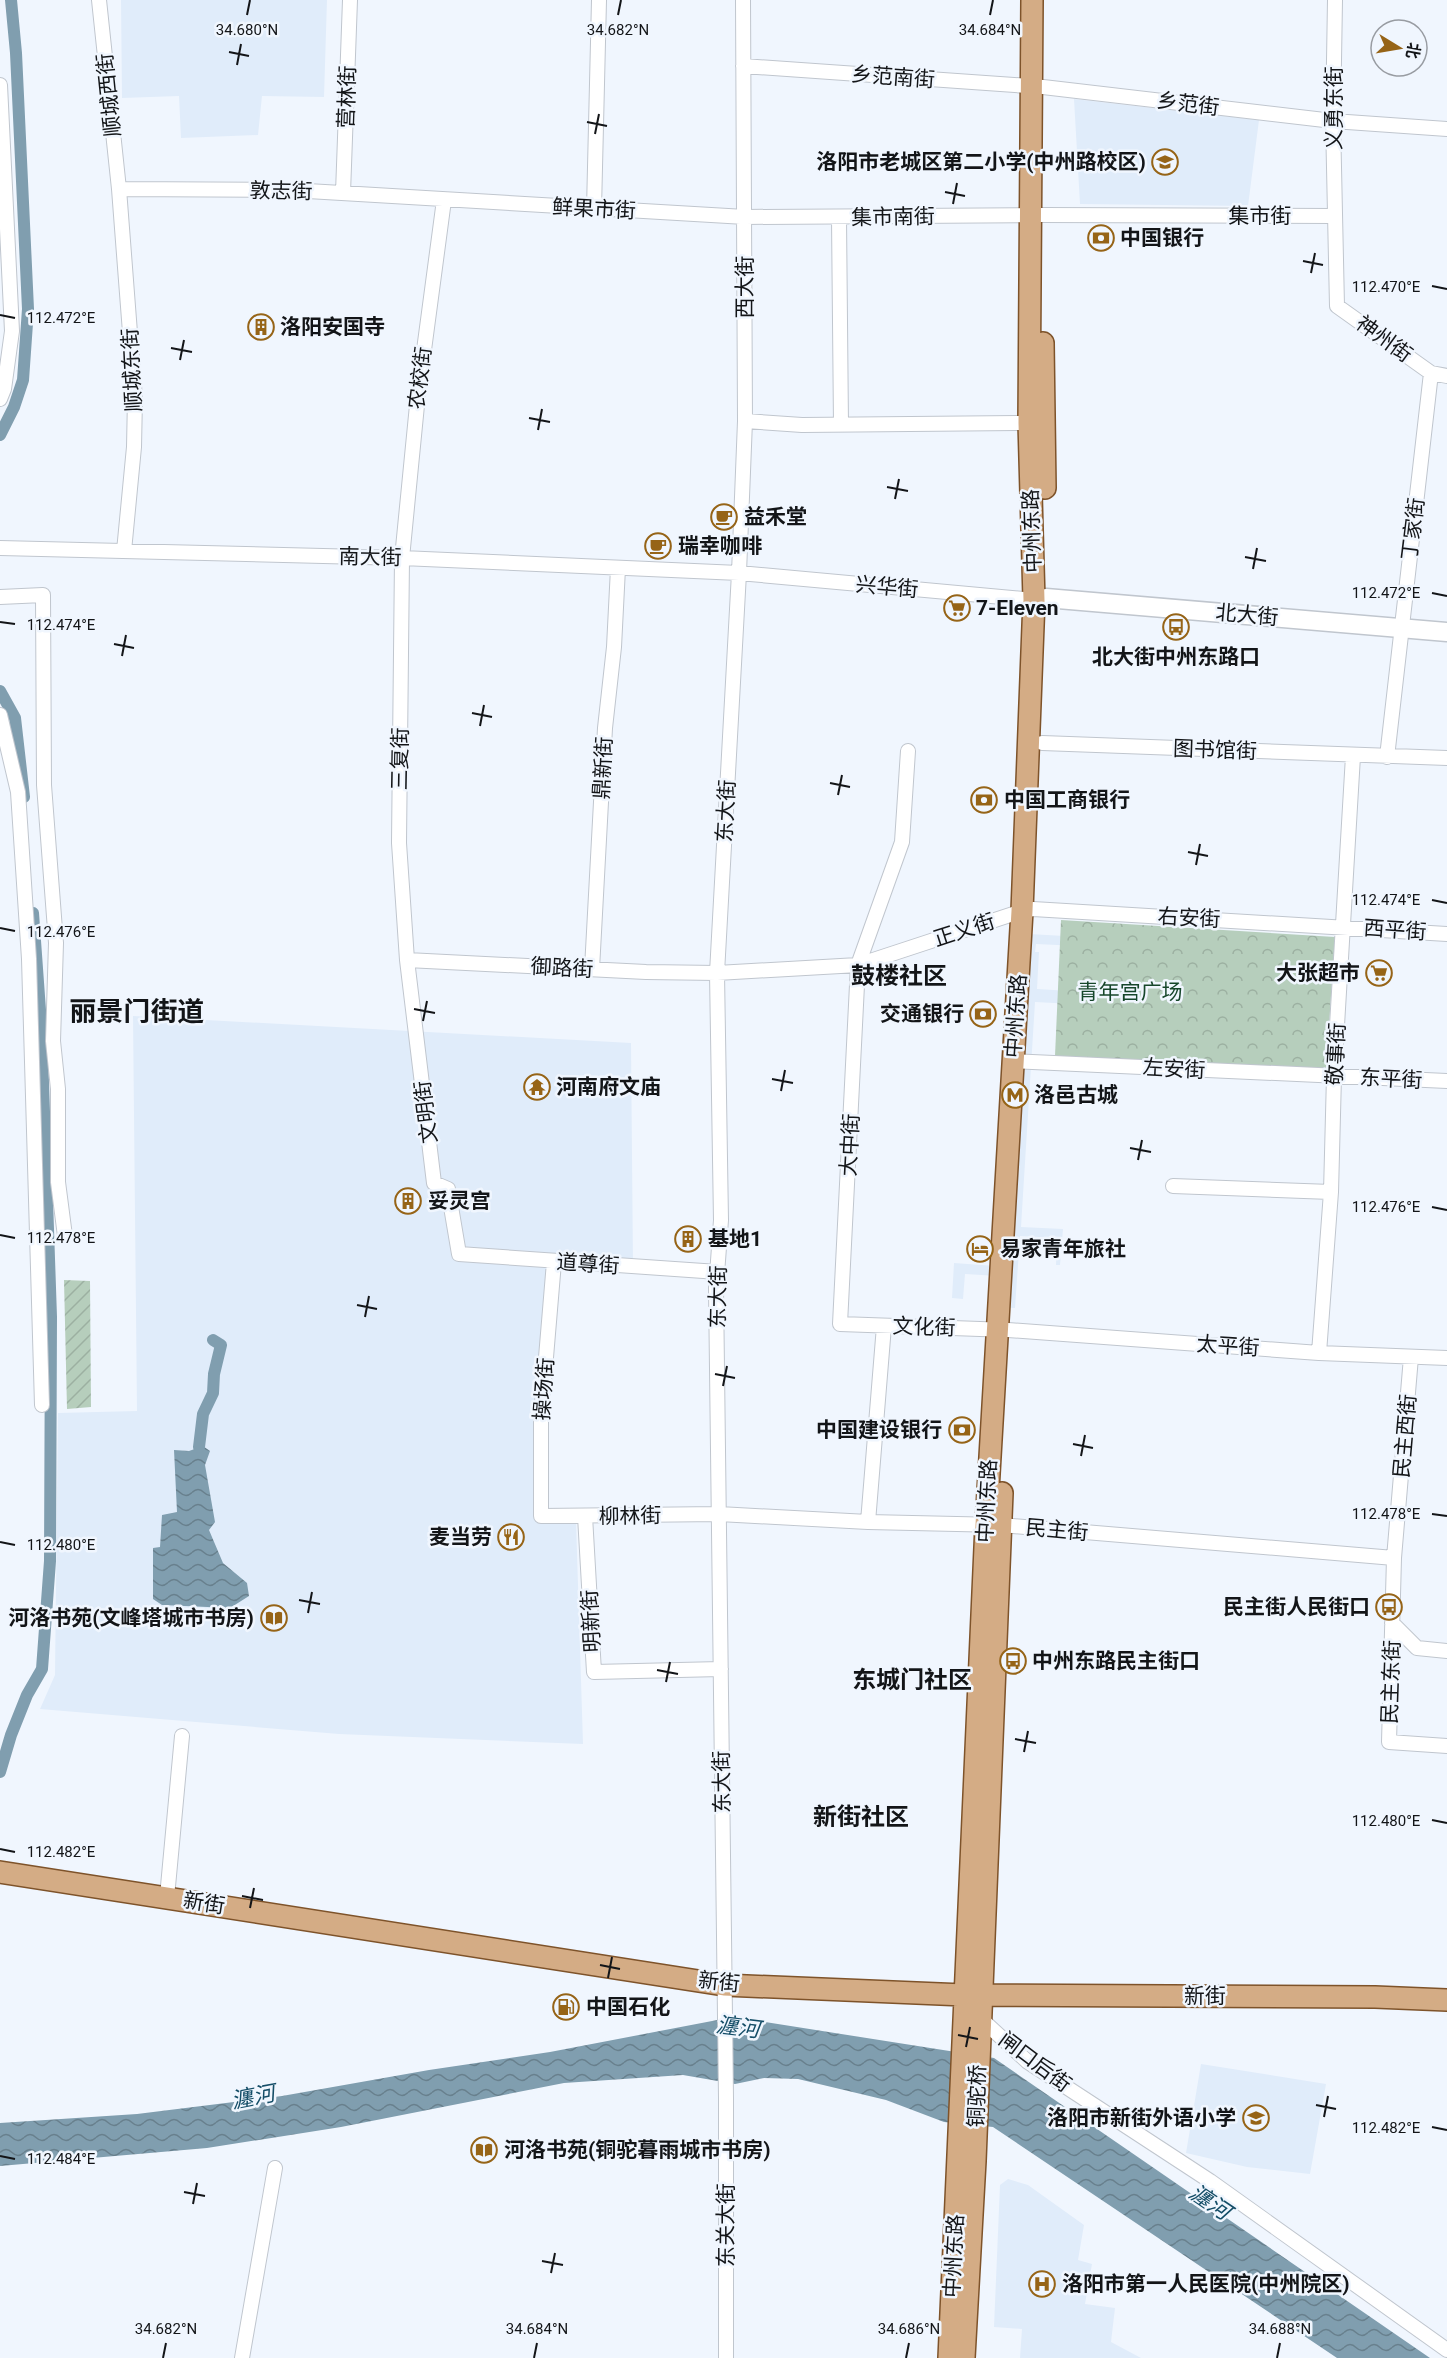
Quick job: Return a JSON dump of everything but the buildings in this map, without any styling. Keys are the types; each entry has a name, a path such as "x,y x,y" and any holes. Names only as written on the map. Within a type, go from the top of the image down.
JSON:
{"main road":[{"name":"中州东路","path":"1032,0 1038,87"},
{"name":"中州东路","path":"974,2027 973,1989 993,1525 1028,910 1042,602 1029,423 1038,87 1044,0"},
{"name":"中州东路","path":"1028,910 1042,743 1036,215"},
{"path":"0,1864 167,1893"},
{"name":"新街","path":"0,1872 167,1893 724,1979 973,1989 1447,2000"},
{"name":"新街","path":"973,1989 1447,1990"},
{"name":"铜驼桥","path":"967,2157 974,2027"},
{"name":"中州东路","path":"949,2358 967,2157"},
{"name":"中州东路","path":"964,2358 967,2157"}],"street":[{"name":"顺城西街","path":"99,0 119,189"},
{"name":"营林街","path":"343,193 350,0"},
{"path":"594,209 599,0"},
{"name":"西大街","path":"740,573 745,421 743,0"},
{"name":"义勇东街","path":"1334,216 1335,0"},
{"name":"乡范南街","path":"743,66 1038,87"},
{"path":"0,85 12,331 4,389 0,399"},
{"name":"乡范街","path":"1038,87 1333,121 1447,129"},
{"name":"敦志街","path":"119,189 291,190 444,200"},
{"name":"顺城东街","path":"119,189 135,398 134,447 124,551"},
{"name":"鲜果市街","path":"444,200 745,217"},
{"name":"农校街","path":"402,558 417,395 444,200"},
{"name":"集市南街","path":"745,217 1036,215"},
{"name":"集市街","path":"1036,215 1334,216"},
{"name":"神州街","path":"1334,216 1337,306 1431,374 1447,376"},
{"path":"839,218 841,425"},
{"name":"丁家街","path":"1387,757 1431,374"},
{"path":"745,421 802,425 1029,423"},
{"name":"南大街","path":"0,548 402,558 740,573"},
{"name":"三复街","path":"402,558 399,843 407,960"},
{"name":"鼎新街","path":"592,969 605,728 614,647 618,568"},
{"name":"兴华街","path":"740,573 1042,602"},
{"name":"东大街","path":"724,1979 717,1272 720,1220 717,973 740,573"},
{"path":"0,597 43,595 44,785 56,943 53,1041 58,1089 58,1182 65,1236"},
{"name":"北大街","path":"1042,602 1402,632 1447,632"},
{"name":"北大街","path":"1402,632 1447,642"},
{"path":"0,715 18,792 28,959 42,1405"},
{"name":"图书馆街","path":"1042,743 1447,758"},
{"name":"大中街","path":"840,1324 857,970 902,842 908,751"},
{"name":"敬事街","path":"1319,1353 1331,1192 1334,1076 1353,756"},
{"name":"正义街","path":"717,973 857,970 1028,910"},
{"name":"右安街","path":"1028,910 1344,927"},
{"name":"西平街","path":"1344,927 1447,934"},
{"name":"御路街","path":"407,960 717,973"},
{"name":"文明街","path":"407,960 434,1183 448,1189 459,1254"},
{"name":"左安街","path":"1019,1061 1334,1076"},
{"name":"东平街","path":"1334,1076 1447,1081"},
{"path":"1173,1186 1331,1192"},
{"name":"道尊街","path":"459,1254 717,1272"},
{"name":"操场街","path":"541,1516 541,1417 554,1262"},
{"name":"文化街","path":"840,1324 1003,1330"},
{"path":"868,1522 884,1326"},
{"name":"太平街","path":"1003,1330 1319,1353 1447,1358"},
{"name":"民主西街","path":"1392,1623 1394,1558 1411,1357"},
{"name":"柳林街","path":"541,1516 719,1514"},
{"name":"民主街","path":"719,1514 868,1522 993,1525 1394,1558"},
{"name":"明新街","path":"585,1516 594,1672 721,1670"},
{"path":"1392,1623 1418,1648 1447,1651"},
{"name":"民主东街","path":"1392,1623 1389,1742 1447,1746"},
{"path":"167,1893 182,1736"},
{"name":"东关大街","path":"724,1979 726,2358"},
{"name":"闸口后街","path":"974,2027 1210,2181 1447,2350"},
{"path":"242,2358 275,2168"}],"shaded area":[{"path":"121,0 327,0 324,97 262,96 258,135 181,138 179,96 122,98"},
{"name":"洛阳市老城区第二小学(中州路校区)","path":"1074,99 1259,120 1248,206 1080,204"},
{"path":"1029,934 1100,938 1099,947 1036,944 1035,952 1039,952 1037,989 1169,997 1168,1009 1035,1002 1021,1227 1063,1229 1060,1265 1056,1265 1057,1238 1020,1236 1015,1308 997,1307 998,1276 965,1274 963,1299 952,1298 954,1263 995,1266"},
{"path":"133,1016 631,1043 633,1267 554,1262 541,1516 576,1521 583,1744 339,1734 40,1709 55,1675 58,1413 137,1411"},
{"name":"洛阳市新街外语小学","path":"1201,2064 1326,2084 1310,2174 1247,2167 1186,2153"},
{"name":"洛阳市第一人民医院(中州院区)","path":"1008,2179 1028,2185 1084,2225 1078,2260 1092,2264 1085,2304 1115,2308 1111,2342 1141,2358 1020,2358 1022,2329 994,2327 1000,2185"}],"green space":[{"name":"青年宫广场","path":"1061,920 1335,937 1326,1070 1055,1056"},
{"path":"64,1280 90,1281 91,1407 67,1409"}],"water":[{"path":"203,1446 210,1451 205,1465 215,1522 209,1530 223,1563 247,1583 249,1596 230,1608 162,1605 153,1599 153,1548 160,1547 162,1515 177,1512 174,1450 189,1451"},
{"name":"瀍河","path":"733,2017 994,2058 1430,2358 1337,2358 993,2127 944,2122 886,2100 798,2079 764,2078 735,2084 683,2075 564,2083 341,2127 207,2148 0,2166 0,2123 137,2114 282,2096 429,2070 550,2052"}],"waterway":[{"path":"0,435 14,407 23,380 28,309 16,53 11,0"},
{"path":"0,691 15,718 24,797"},
{"path":"0,1772 11,1735 27,1695 42,1669 50,1561 51,1317 41,1024 33,913"},
{"path":"199,1447 203,1414 213,1393 214,1374 221,1345 213,1340"}],"place":[{"name":"洛阳市老城区第二小学(中州路校区)","path":"1165,162"},
{"name":"中国银行","path":"1101,238"},
{"name":"洛阳安国寺","path":"261,327"},
{"name":"益禾堂","path":"724,517"},
{"name":"瑞幸咖啡","path":"658,546"},
{"name":"7-Eleven","path":"957,608"},
{"name":"北大街中州东路口","path":"1176,627"},
{"name":"中国工商银行","path":"984,800"},
{"name":"大张超市","path":"1379,973"},
{"name":"交通银行","path":"983,1014"},
{"name":"河南府文庙","path":"537,1087"},
{"name":"洛邑古城","path":"1015,1095"},
{"name":"妥灵宫","path":"408,1201"},
{"name":"基地1","path":"688,1239"},
{"name":"易家青年旅社","path":"980,1249"},
{"name":"中国建设银行","path":"962,1430"},
{"name":"麦当劳","path":"511,1537"},
{"name":"民主街人民街口","path":"1389,1607"},
{"name":"河洛书苑(文峰塔城市书房)","path":"274,1618"},
{"name":"中州东路民主街口","path":"1013,1661"},
{"name":"中国石化","path":"566,2007"},
{"name":"洛阳市新街外语小学","path":"1256,2118"},
{"name":"河洛书苑(铜驼暮雨城市书房)","path":"484,2150"},
{"name":"洛阳市第一人民医院(中州院区)","path":"1042,2284"}],"district":[{"name":"鼓楼社区","path":"899,976"},
{"name":"丽景门街道","path":"137,1012"},
{"name":"东城门社区","path":"912,1680"},
{"name":"新街社区","path":"861,1817"}]}
